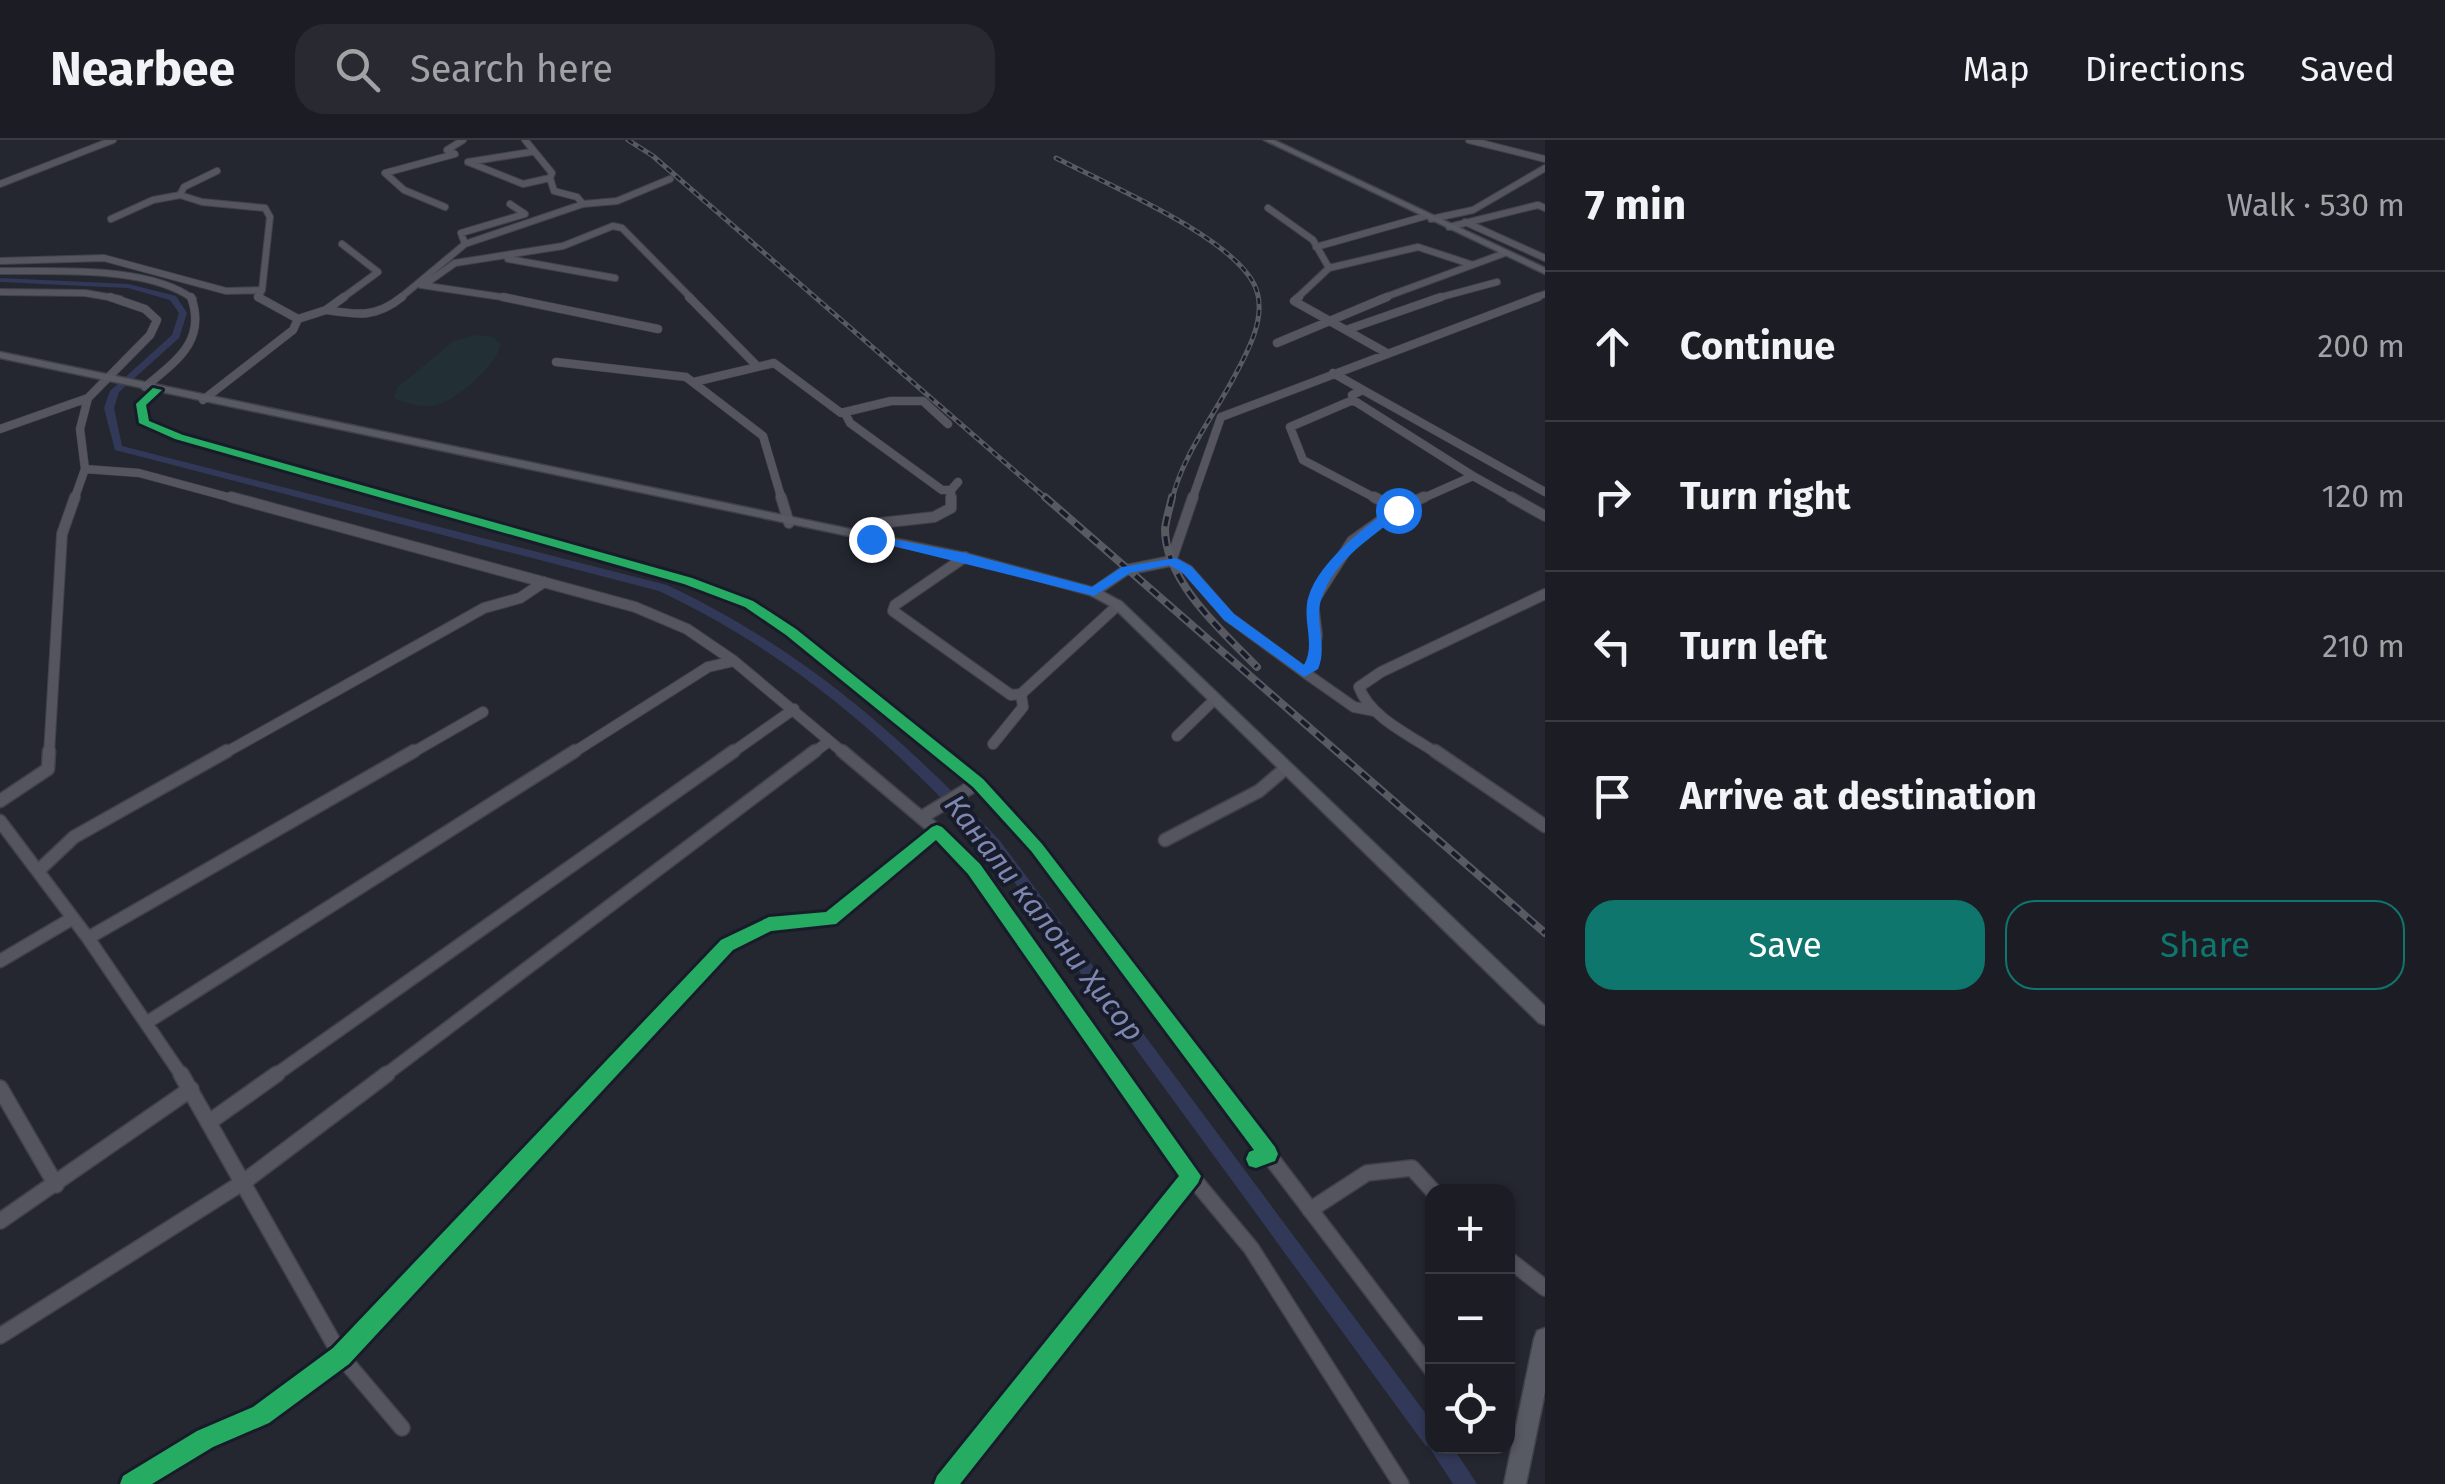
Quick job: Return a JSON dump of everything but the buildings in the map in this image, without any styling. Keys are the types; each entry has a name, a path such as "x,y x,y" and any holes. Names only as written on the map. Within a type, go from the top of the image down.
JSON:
{"main road":[{"path":"1268,140 1545,271"},
{"path":"0,355 965,558 1094,592 1118,605 1545,1017"},
{"path":"1515,1451 1544,1352"},
{"path":"1514,1454 1515,1484"}],"street":[{"path":"0,184 113,140"},
{"path":"463,140 447,150 523,184 550,178"},
{"path":"525,140 552,174 554,192 578,196 582,204"},
{"path":"1470,140 1545,159"},
{"path":"468,162 502,152 531,152"},
{"path":"445,206 424,200 389,180 385,173 454,154"},
{"path":"1316,246 1428,217 1472,210 1545,168"},
{"path":"180,195 184,187 217,171"},
{"path":"420,285 464,244 582,204 617,201 670,179"},
{"path":"111,219 153,200 180,195 202,202 265,208 270,217 266,278 258,296 298,319 326,310 378,272 342,244"},
{"path":"464,244 461,232 525,214 510,204"},
{"path":"1449,227 1538,205 1545,208"},
{"path":"1268,208 1313,240 1329,268"},
{"path":"1464,222 1543,257"},
{"path":"326,310 367,316 386,310 455,263 563,246 613,226 622,228 757,366"},
{"path":"1385,352 1294,301 1329,268 1418,247 1473,265"},
{"path":"1276,343 1324,320 1505,253"},
{"path":"1523,261 1543,257"},
{"path":"0,261 104,258 226,291 262,290"},
{"path":"96,274 104,258"},
{"path":"499,258 615,278"},
{"path":"0,271 96,274 165,283 192,297 200,316 194,344 151,388 141,404 144,423 179,437 688,581 748,604 791,632 974,786 1036,848 1262,1156 1310,1210 1427,1364"},
{"path":"1435,280 1461,292"},
{"path":"1346,330 1498,282"},
{"path":"420,285 658,329"},
{"path":"0,292 128,299 149,308 157,320 150,335 88,398 46,410 0,430"},
{"path":"1171,561 1221,418 1385,352 1545,294"},
{"path":"1386,298 1408,308"},
{"path":"203,400 293,330 298,319"},
{"path":"556,362 686,377 694,382 762,436 789,523"},
{"path":"694,382 781,364 850,422 942,490 955,486 951,508 934,517 880,524"},
{"path":"1332,373 1545,492"},
{"path":"1353,400 1352,395 1362,390"},
{"path":"0,801 48,769 62,534 85,469 80,429 88,398"},
{"path":"846,415 906,399 923,401 948,424"},
{"path":"1353,400 1545,516"},
{"path":"1353,400 1290,427 1303,460 1398,510"},
{"path":"85,469 120,468 182,483 606,597 669,618 734,661 925,815 974,869 1191,1176 1251,1248 1401,1484"},
{"path":"1304,672 1313,666 1317,652 1313,602 1352,541 1398,510 1474,476"},
{"path":"965,558 895,605 893,611 1011,695 1021,694 1118,605"},
{"path":"1094,592 1126,570 1171,561 1188,570 1229,617 1354,707 1375,711"},
{"path":"38,871 74,838 484,608 520,598 544,582"},
{"path":"1545,594 1359,686 1360,694 1375,711 1545,826"},
{"path":"146,1022 708,668 734,661"},
{"path":"993,744 1022,707 1021,694"},
{"path":"1178,736 1215,700"},
{"path":"212,1120 794,709"},
{"path":"88,938 483,712"},
{"path":"0,1336 246,1181 829,741"},
{"path":"1165,840 1259,791 1286,768"},
{"path":"925,815 974,786"},
{"path":"0,820 88,938 212,1120 341,1356 402,1428"},
{"path":"131,1484 205,1439 260,1415 341,1356 728,945 769,924 830,919 937,831"},
{"path":"0,961 73,918"},
{"path":"0,1088 56,1184"},
{"path":"0,1222 191,1089"},
{"path":"1310,1210 1367,1173 1412,1168 1427,1184"},
{"path":"946,1484 1191,1176"},
{"path":"1515,1265 1545,1288"}],"shaded area":[{"path":"477,335 492,337 501,344 485,371 467,387 435,405 417,405 394,398 397,388 454,341"}],"waterway":[{"name":"Канали калони Ҳисор","path":"0,280 128,286 173,298 183,313 176,336 115,391 109,408 118,448 663,588 755,636 842,699 922,770 995,845 1425,1429"},
{"name":"Канали калони Ҳисор","path":"1445,1454 1466,1484"}],"railway":[{"path":"628,140 653,156 1048,500"},
{"path":"1056,158 1194,229 1220,247 1254,284 1259,308 1250,344 1190,452 1172,500"},
{"path":"1045,497 1545,933"},
{"path":"1172,497 1165,529 1175,568 1198,605 1257,667"}],"cycle path":[{"path":"157,390 141,404 144,423 179,437 688,581 749,604 791,632 978,783 1037,848 1268,1154 1256,1159"},
{"path":"131,1484 205,1439 261,1415 341,1356 727,945 769,924 830,919 937,831 974,869 1191,1176 945,1484"}],"route":[{"path":"871,539 965,558 1094,592 1126,570 1171,561 1188,570 1209,599 1229,617 1304,672 1313,666 1317,652 1313,602 1327,577 1337,569 1352,541 1398,510"}]}
